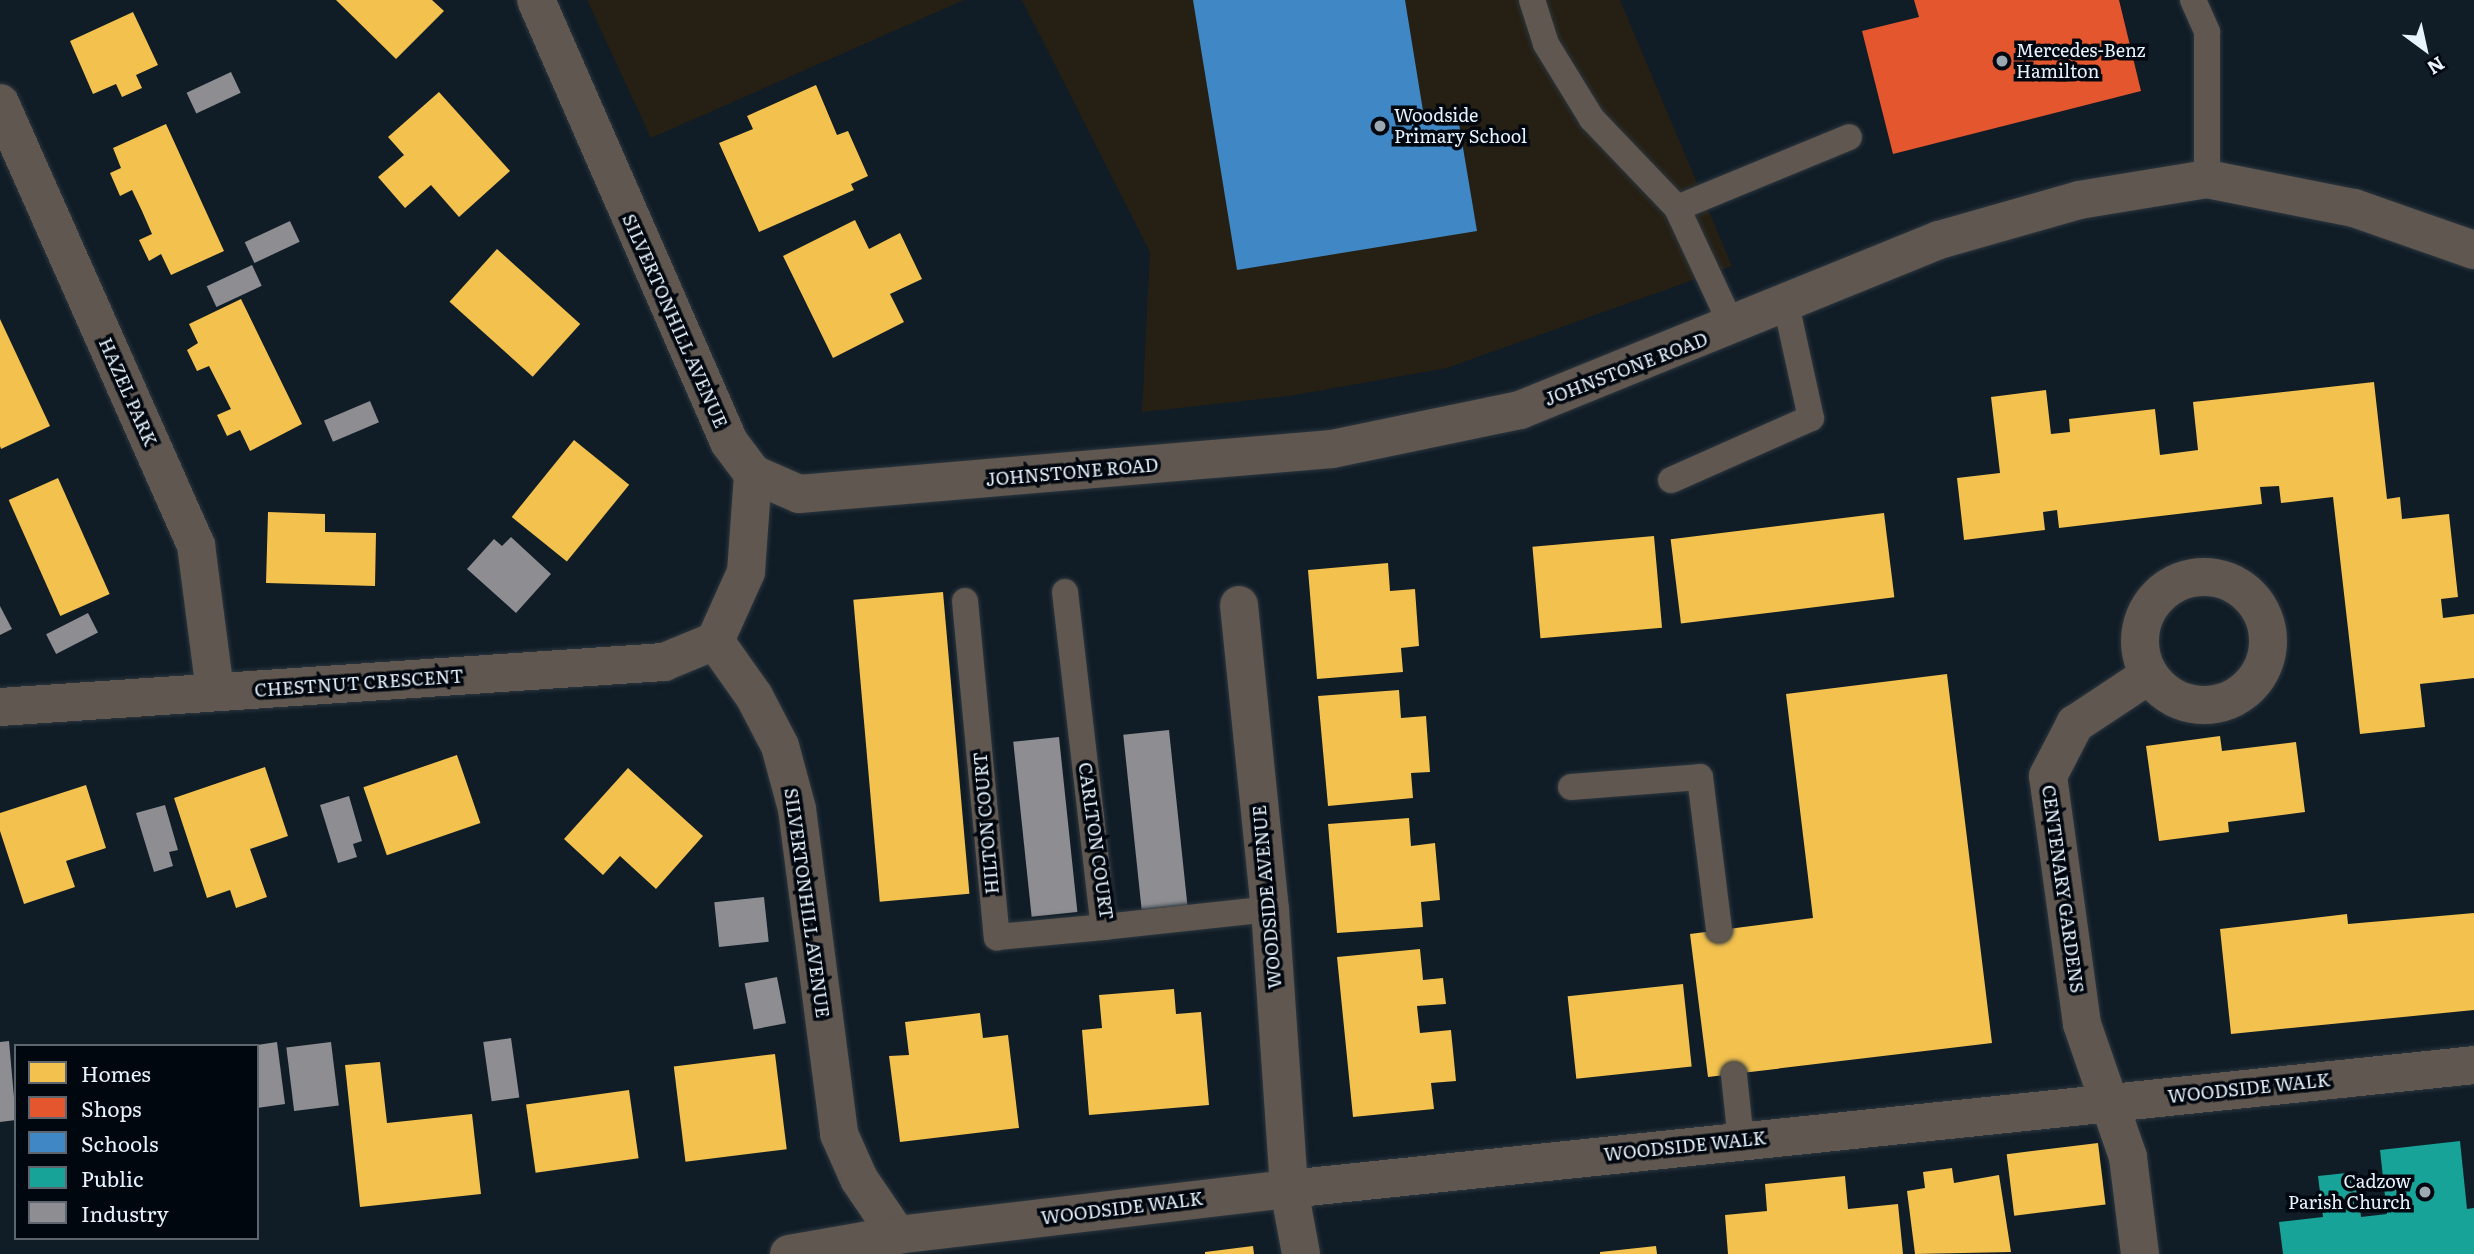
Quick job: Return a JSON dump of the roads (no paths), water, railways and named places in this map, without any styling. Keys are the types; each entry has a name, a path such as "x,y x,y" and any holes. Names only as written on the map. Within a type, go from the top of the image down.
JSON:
{"street":[{"name":"SILVERTONHILL AVENUE","path":"536,0 712,411 753,474"},
{"name":"HAZEL PARK","path":"0,103 196,545 215,692"},
{"name":"JOHNSTONE ROAD","path":"753,474 799,494 835,493 1332,449 1520,410 1939,240 2079,200 2207,179 2354,208 2474,250"},
{"path":"715,641 746,572 753,474"},
{"name":"WOODSIDE AVENUE","path":"1239,605 1270,909 1289,1189 1301,1254"},
{"name":"SILVERTONHILL AVENUE","path":"715,641 754,696 780,746 797,809 839,1134 859,1179 897,1235"},
{"name":"CHESTNUT CRESCENT","path":"0,707 664,662 715,641"},
{"name":"CENTENARY GARDENS","path":"2140,1254 2128,1157 2111,1101 2082,1024 2048,776 2075,724 2149,675"},
{"name":"WOODSIDE WALK","path":"789,1254 897,1235 1289,1189 2474,1065"}],"lane":[{"path":"1532,0 1546,44 1592,119 1677,208 1732,326"},
{"path":"2193,0 2207,32 2207,179"},
{"path":"1677,208 1849,137"},
{"path":"1671,480 1811,418 1786,304"},
{"name":"CARLTON COURT","path":"1065,592 1104,927 1270,909"},
{"name":"HILTON COURT","path":"965,601 997,937 1104,927"},
{"path":"1571,787 1700,777 1720,930"},
{"path":"1734,1075 1741,1140"}],"place":[{"name":"Mercedes-Benz Hamilton","path":"2002,61"},
{"name":"Woodside Primary School","path":"1380,126"},
{"name":"Cadzow Parish Church","path":"2425,1192"}]}
